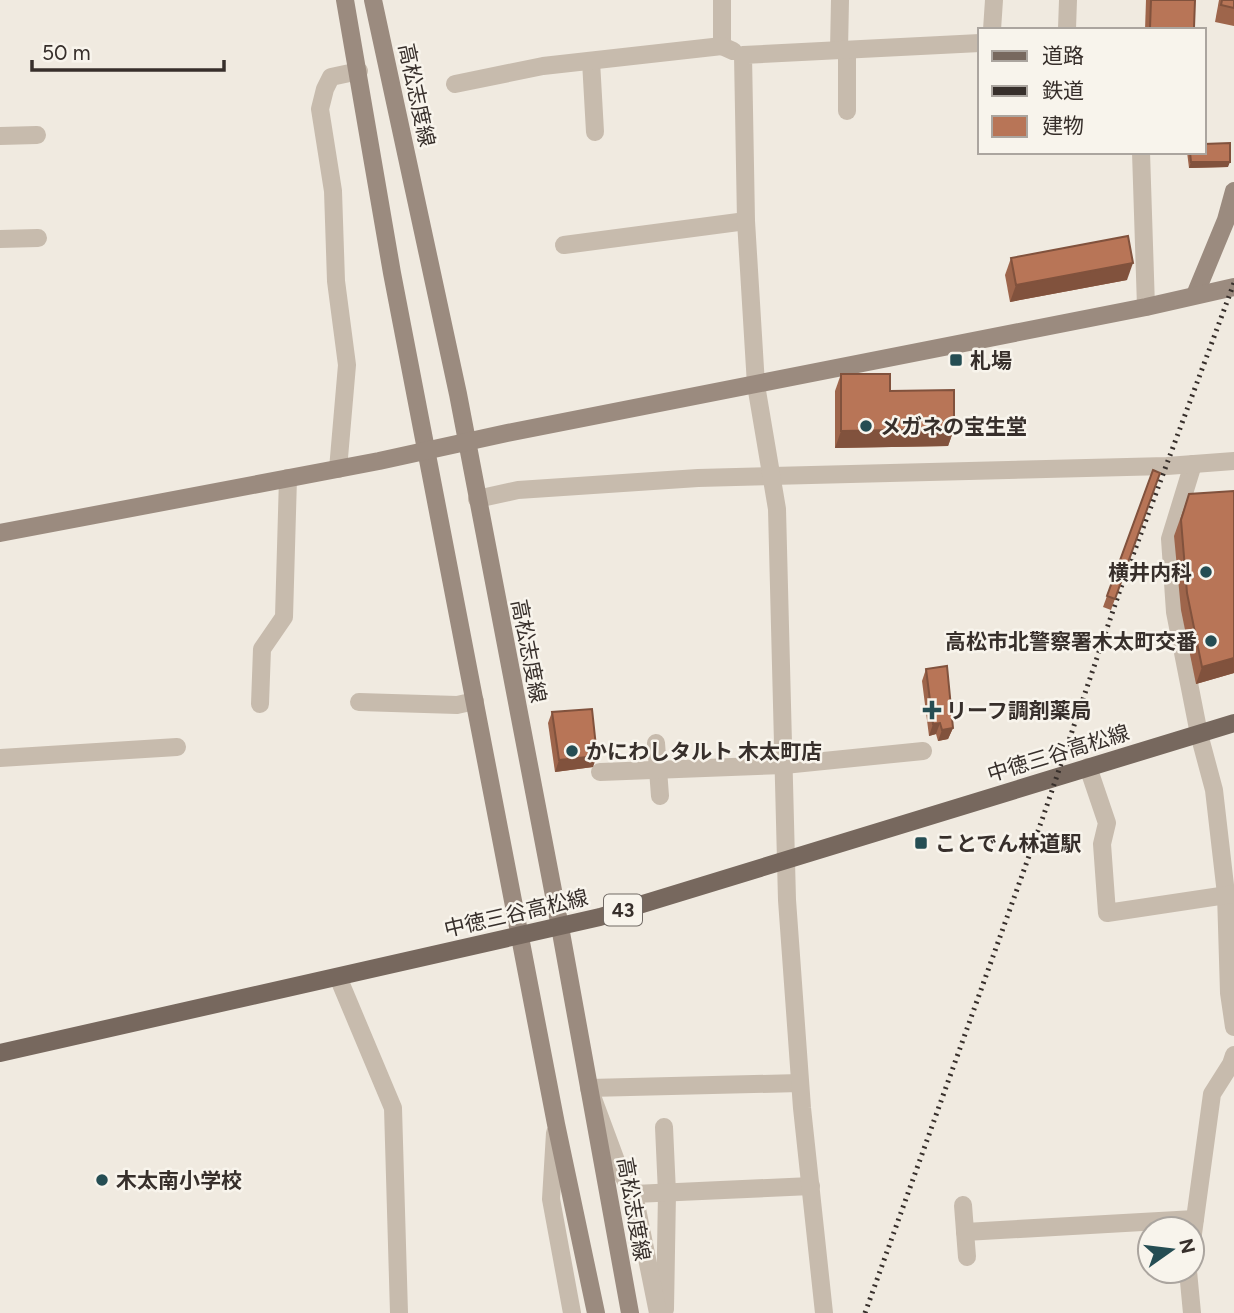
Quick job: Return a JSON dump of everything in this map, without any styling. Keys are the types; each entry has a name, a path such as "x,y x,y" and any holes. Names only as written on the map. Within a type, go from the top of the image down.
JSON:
{"main road":[{"path":"345,0 392,273 556,1124 596,1313"},
{"name":"高松志度線","path":"373,0 466,442 560,927 630,1313"},
{"path":"1195,295 1226,220 1234,191"},
{"path":"0,533 338,469 1234,287"},
{"name":"中徳三谷高松線","path":"0,1053 600,917 1234,723"}],"street":[{"path":"722,0 722,46"},
{"path":"840,0 847,111"},
{"path":"992,28 993,0"},
{"path":"1067,28 1068,0"},
{"path":"455,84 543,66 722,46 743,55 978,43"},
{"path":"743,55 746,221 755,385 777,509 787,900 800,1083 824,1313"},
{"path":"591,61 596,132"},
{"path":"338,469 346,365 336,281 333,191 320,109 331,77 359,71"},
{"path":"0,136 37,135"},
{"path":"1141,154 1146,307"},
{"path":"564,245 746,221"},
{"path":"0,239 38,238"},
{"path":"477,499 518,490 773,475 1234,461"},
{"path":"1193,464 1170,539 1175,612 1199,734 1214,790 1230,894 1229,993 1234,1027"},
{"path":"260,704 262,649 284,617 288,478"},
{"path":"359,702 447,705 475,701"},
{"path":"656,743 660,796"},
{"path":"0,758 177,747"},
{"path":"600,772 784,765 923,751"},
{"path":"1088,767 1107,823 1102,845 1107,913 1230,894"},
{"path":"338,976 393,1108 399,1313"},
{"path":"1196,1215 1212,1094 1231,1065 1234,1055"},
{"path":"658,1313 634,1194 620,1169 589,1088 800,1083"},
{"path":"556,1124 551,1199 572,1313"},
{"path":"664,1127 667,1193 665,1313"},
{"path":"634,1194 811,1186"},
{"path":"963,1205 967,1257"},
{"path":"965,1232 1136,1222"},
{"path":"1189,1285 1192,1313"}],"building":[{"path":"1151,0 1195,0 1194,28 1150,28"},
{"path":"1222,0 1234,0 1234,8 1221,5"},
{"path":"1230,143 1230,162 1191,162 1190,154 1206,154 1206,144"},
{"path":"1128,236 1133,263 1016,285 1011,258"},
{"path":"841,374 890,374 890,391 954,390 954,429 841,431"},
{"path":"1153,470 1160,473 1115,599 1107,596"},
{"name":"横井内科","path":"1234,491 1234,658 1202,667 1187,593 1181,520 1189,494"},
{"path":"947,666 953,728 942,730 940,723 933,724 926,669"},
{"name":"かにわしタルト 木太町店","path":"592,709 597,756 559,760 552,712"}],"railway":[{"path":"865,1313 1043,817 1120,590 1234,283"}],"place":[{"name":"札場","path":"956,360"},
{"name":"メガネの宝生堂","path":"866,426"},
{"name":"横井内科","path":"1206,572"},
{"name":"高松市北警察署木太町交番","path":"1211,641"},
{"name":"リーフ調剤薬局","path":"932,710"},
{"name":"かにわしタルト 木太町店","path":"572,751"},
{"name":"ことでん林道駅","path":"921,843"},
{"name":"木太南小学校","path":"102,1180"}]}
